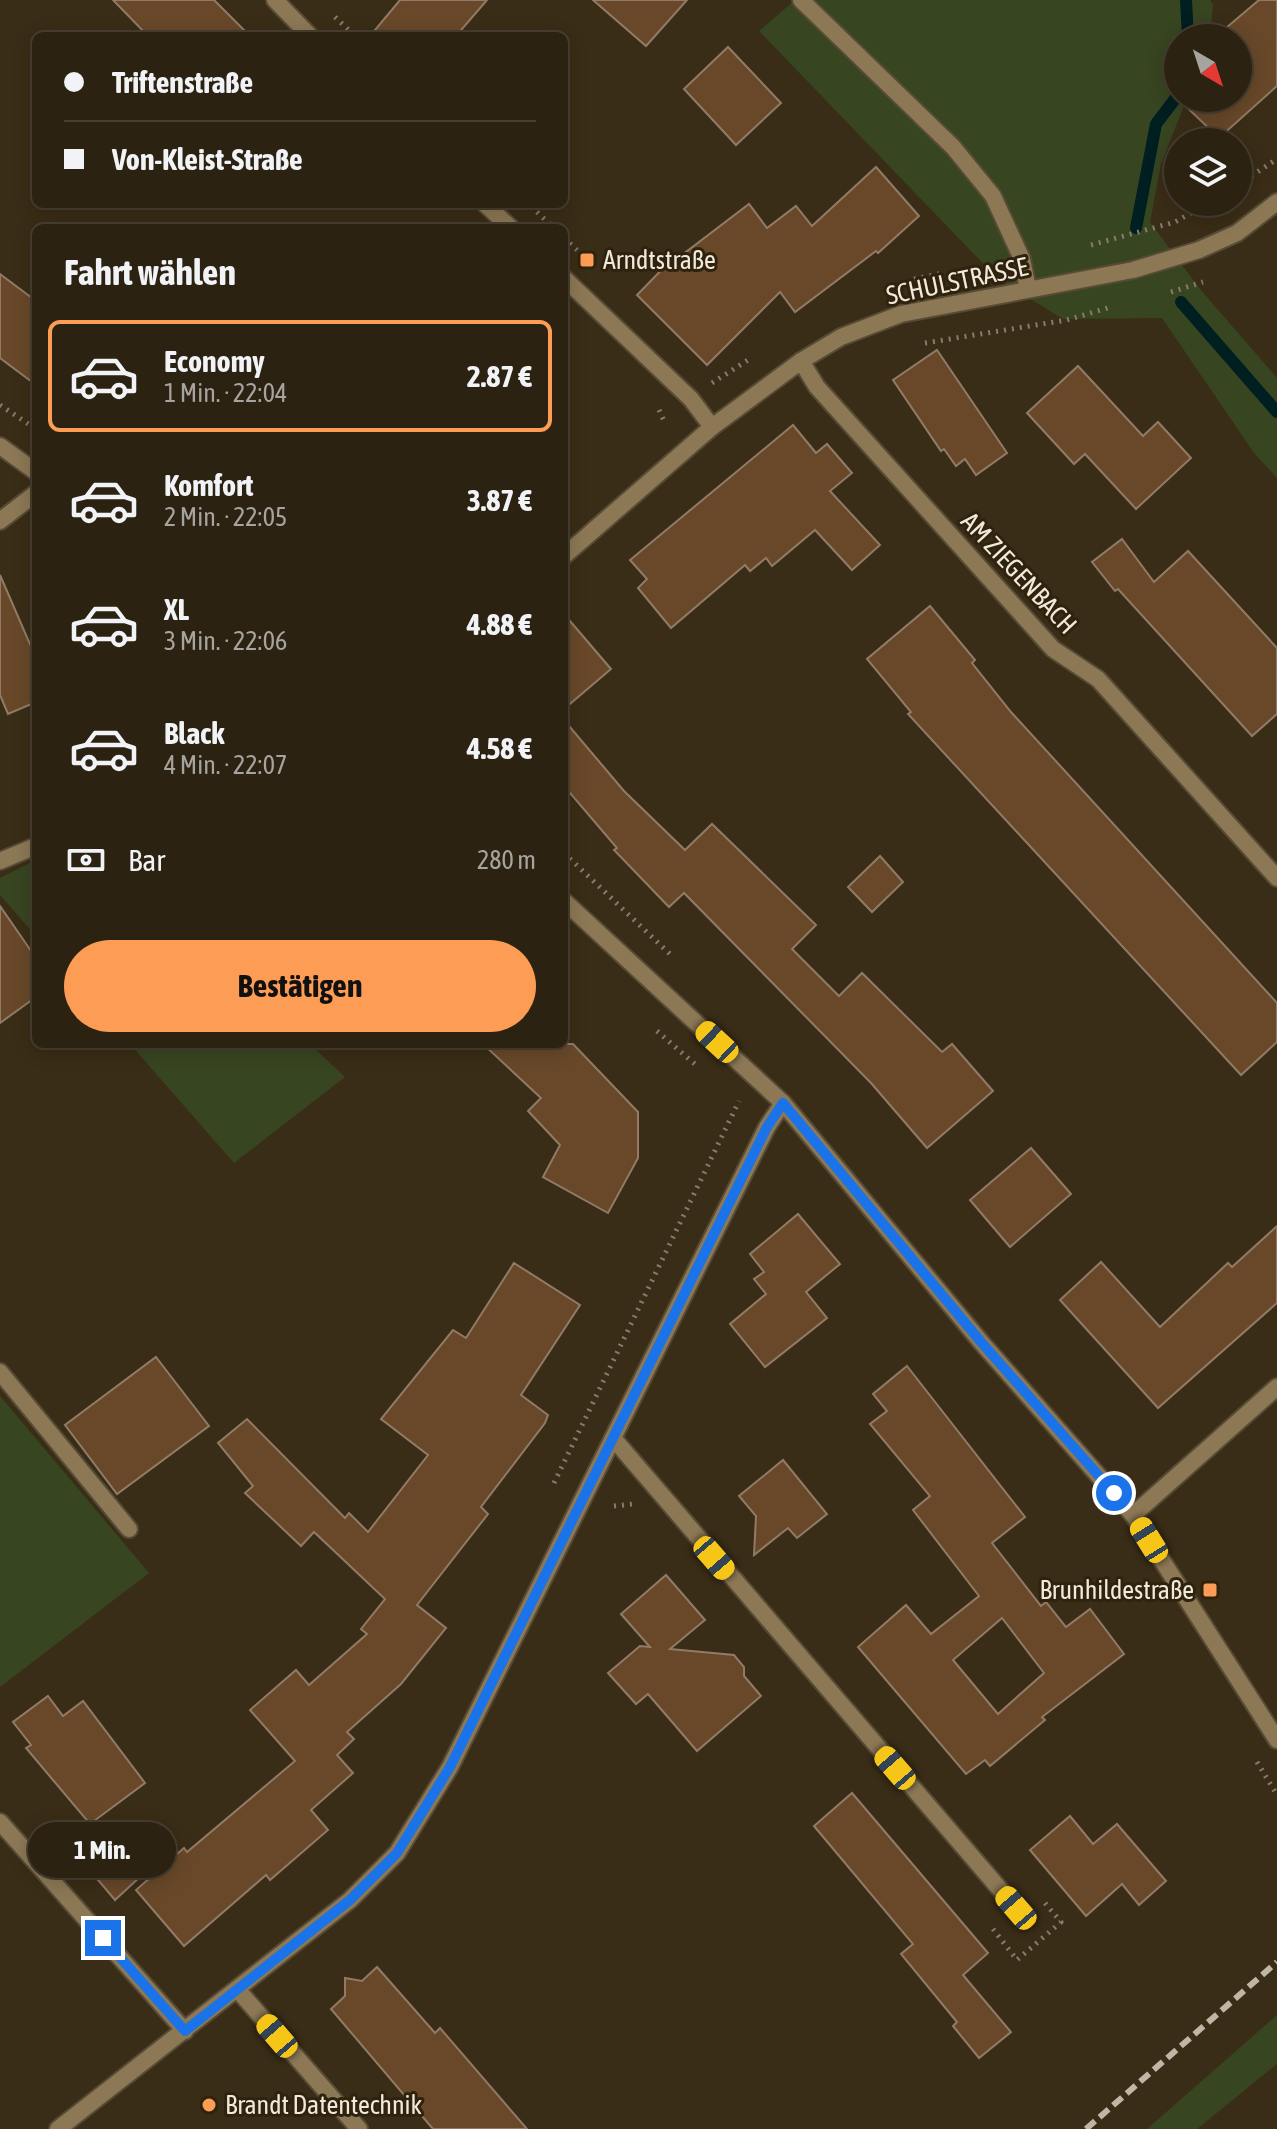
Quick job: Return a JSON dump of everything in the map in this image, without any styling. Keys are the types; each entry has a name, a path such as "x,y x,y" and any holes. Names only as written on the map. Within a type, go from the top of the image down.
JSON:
{"street":[{"path":"275,0 306,32"},
{"path":"801,0 953,147 993,196 1022,259 1028,289"},
{"name":"SCHULSTRASSE","path":"568,553 712,427 801,361 841,337 901,314 1133,270 1199,250 1237,233 1277,202"},
{"path":"489,208 507,224"},
{"path":"568,282 691,399 712,427"},
{"name":"AM ZIEGENBACH","path":"801,361 817,387 1053,649 1098,679 1277,878"},
{"path":"0,446 32,469"},
{"path":"0,521 32,496"},
{"path":"0,861 32,848"},
{"path":"568,905 783,1103 981,1342 1133,1515 1277,1740"},
{"path":"58,2129 350,1900 397,1853 450,1767 767,1127 783,1103"},
{"path":"0,1372 129,1529"},
{"path":"1133,1515 1277,1387"},
{"path":"613,1438 1016,1908"},
{"path":"0,1822 185,2031"},
{"path":"237,1989 359,2129"}],"path":[{"path":"1252,176 1277,159"},
{"path":"533,208 550,224"},
{"path":"1115,239 1175,222 1186,216"},
{"path":"920,343 1067,320 1121,304"},
{"path":"0,405 32,426"},
{"path":"579,1430 739,1101"},
{"path":"1252,1755 1277,1795"}],"green space":[{"path":"795,0 1210,0 1213,5 1211,24 1164,24 1164,112 1181,112 1175,128 1164,128 1164,156 1150,222 1200,289 1277,378 1277,478 1254,453 1162,318 1063,319 998,279 759,31"},
{"path":"32,862 32,931 0,895 0,878"},
{"path":"133,1048 314,1048 345,1077 234,1163"},
{"path":"0,1396 149,1573 0,1687"},
{"path":"1277,2015 1277,2064 1197,2129 1147,2129"}],"building":[{"path":"113,0 214,0 246,32 144,32"},
{"path":"400,0 487,0 459,32 373,32"},
{"path":"593,0 687,0 646,46"},
{"path":"1259,0 1277,0 1277,86 1252,108 1252,24 1231,24"},
{"path":"728,47 781,103 736,145 684,89"},
{"path":"1192,112 1248,112 1230,128 1208,128"},
{"path":"876,167 919,216 878,253 876,251 795,312 780,292 707,365 637,295 675,256 678,258 749,204 767,228 796,206 812,226"},
{"path":"0,274 32,298 32,382 0,358"},
{"path":"937,350 1007,453 976,475 965,459 956,466 944,449 941,451 893,380"},
{"path":"1078,366 1143,436 1158,422 1191,458 1136,509 1085,454 1074,464 1027,413"},
{"path":"793,425 816,453 827,444 852,473 830,491 880,545 852,570 815,530 772,566 766,558 750,571 745,565 671,628 638,588 647,579 630,560"},
{"path":"1122,539 1154,582 1188,551 1277,648 1277,714 1252,736 1118,589 1115,591 1092,562"},
{"path":"0,575 32,649 32,704 8,714 0,695"},
{"path":"930,606 975,660 972,663 1011,712 1277,1003 1277,1042 1241,1075 908,714 911,712 867,659"},
{"path":"568,619 611,669 568,706"},
{"path":"568,725 624,791 685,850 712,824 816,925 792,949 839,996 862,973 942,1052 952,1044 993,1091 927,1148 871,1083 684,893 669,907 614,850 617,848 568,791"},
{"path":"880,856 903,882 872,912 848,887"},
{"path":"0,906 32,952 32,1000 0,1023"},
{"path":"568,1044 573,1044 638,1112 638,1158 608,1213 543,1177 560,1145 528,1111 541,1098 487,1048 568,1048"},
{"path":"1031,1148 1071,1194 1010,1247 970,1200"},
{"path":"798,1214 840,1264 806,1292 827,1318 765,1367 730,1324 766,1294 754,1279 764,1272 750,1254"},
{"path":"1277,1226 1277,1303 1158,1408 1060,1300 1101,1262 1160,1327 1228,1263 1232,1267"},
{"path":"514,1263 580,1305 521,1395 548,1415 545,1423 481,1507 488,1514 417,1605 446,1628 401,1684 347,1732 354,1739 337,1755 353,1773 311,1810 328,1830 270,1880 266,1875 184,1946 136,1890 184,1848 187,1852 295,1761 250,1710 296,1670 309,1685 367,1634 361,1629 385,1599 314,1532 301,1546 245,1493 253,1486 218,1443 247,1419 345,1518 349,1513 368,1532 428,1455 381,1419 453,1330 466,1338"},
{"path":"156,1357 209,1426 117,1494 65,1425"},
{"path":"907,1366 1025,1517 992,1543 1041,1606 1046,1602 1066,1627 1090,1609 1124,1654 1042,1717 1045,1720 990,1766 985,1760 966,1774 858,1647 906,1605 931,1634 979,1596 913,1510 930,1496 870,1424 887,1411 873,1394","holes":["1002,1618 1044,1673 998,1714 953,1660"]},
{"path":"783,1460 827,1514 797,1538 788,1528 754,1555 756,1516 739,1496"},
{"path":"666,1575 705,1620 670,1649 734,1655 744,1667 744,1676 761,1696 697,1751 648,1694 636,1704 608,1673 640,1646 650,1647 621,1614"},
{"path":"48,1696 63,1716 83,1701 145,1783 90,1824 26,1748 31,1745 13,1722"},
{"path":"852,1793 988,1953 963,1975 1011,2032 979,2058 953,2026 957,2022 901,1954 913,1944 814,1826"},
{"path":"1070,1816 1093,1844 1117,1824 1166,1881 1139,1905 1122,1884 1086,1916 1030,1850"},
{"path":"118,1852 141,1876 115,1900 93,1874"},
{"path":"377,1967 435,2033 440,2028 527,2129 433,2129 331,2009 345,1996 345,1978 362,1981"}],"waterway":[{"path":"1186,0 1187,24"},
{"path":"1136,228 1156,124 1165,112"},
{"path":"1181,302 1277,412"}],"railway":[{"path":"1086,2129 1277,1962"}],"place":[{"name":"Arndtstraße","path":"587,260"},
{"name":"Brunhildestraße","path":"1210,1590"},
{"name":"Brandt Datentechnik","path":"209,2105"}],"route":[{"path":"103,1938 185,2031 350,1900 397,1853 450,1767 767,1127 783,1103 981,1342 1114,1493"}]}
